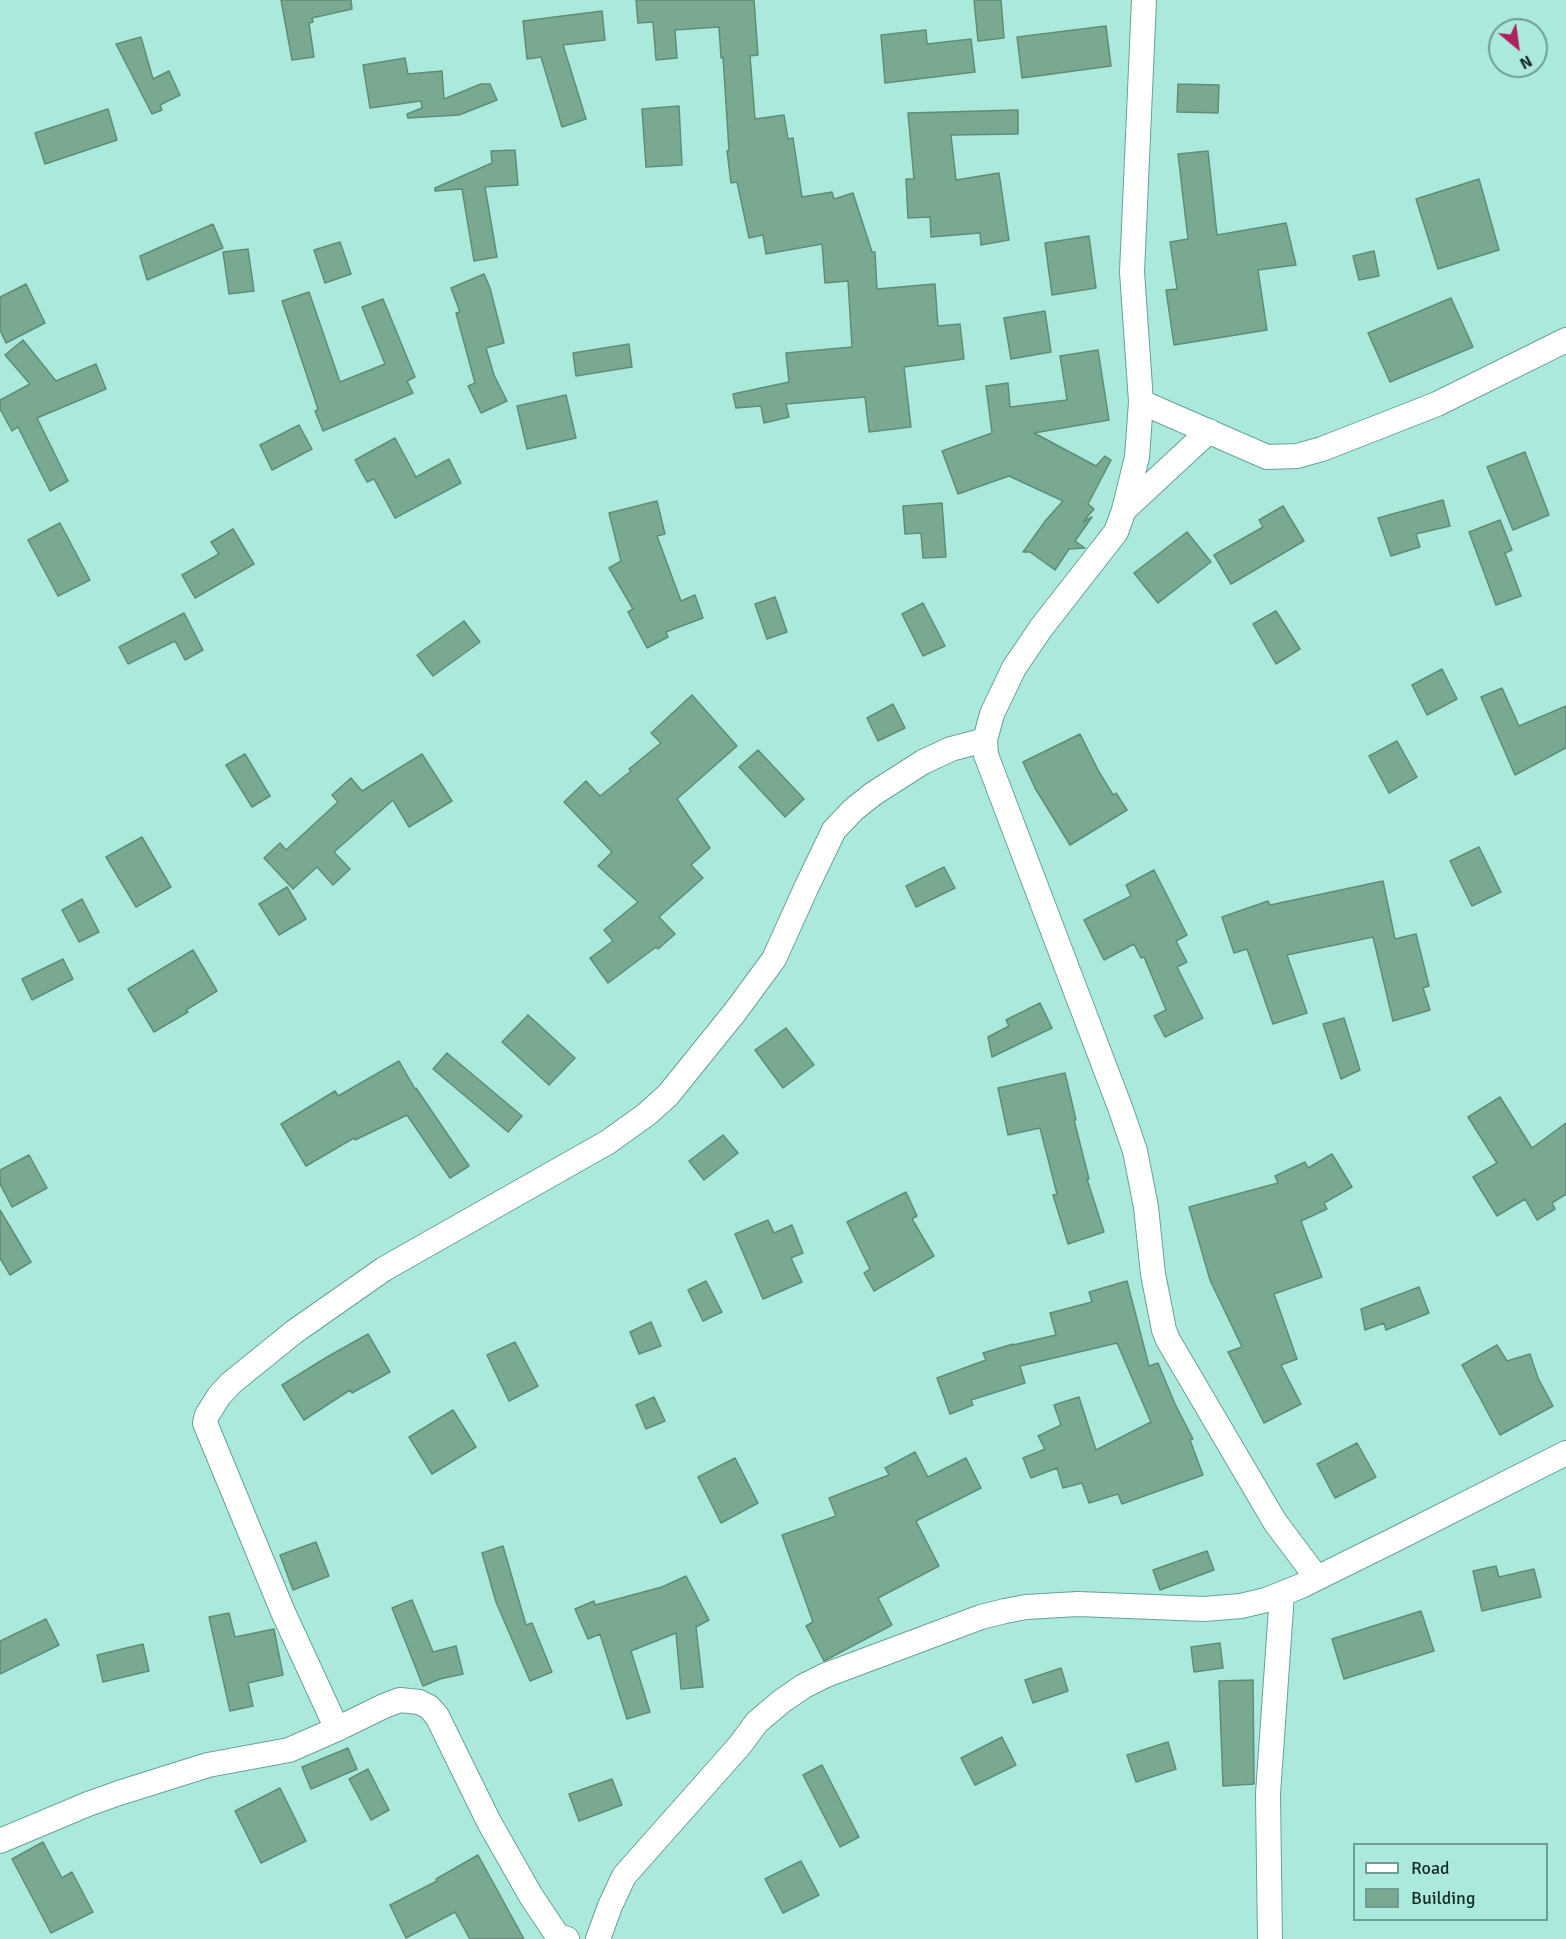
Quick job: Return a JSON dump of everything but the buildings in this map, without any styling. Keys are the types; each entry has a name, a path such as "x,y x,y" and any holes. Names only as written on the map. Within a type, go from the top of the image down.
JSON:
{"street":[{"path":"1144,0 1132,272 1141,402 1137,457 1116,532 1041,628 1014,668 992,714 985,740 986,755 1135,1151 1146,1207 1153,1274 1164,1330 1174,1351 1275,1522 1317,1578"},
{"path":"1141,402 1267,457 1279,458 1307,454 1437,404 1566,340"},
{"path":"1124,510 1209,431"},
{"path":"337,1729 283,1612 205,1423 207,1415 219,1396 231,1383 294,1332 384,1269 608,1142 647,1114 668,1095 735,1012 774,959 834,830 853,810 873,794 923,762 951,749 985,740"},
{"path":"593,1938 624,1876 757,1722 797,1691 826,1675 981,1617 1005,1611 1078,1604 1204,1609 1241,1606 1266,1600 1317,1578 1566,1453"},
{"path":"1270,1939 1268,1794 1282,1594"},
{"path":"0,1841 119,1793 208,1765 289,1750 400,1700 419,1702 429,1707 445,1731 489,1822 531,1896 557,1935 567,1939"}]}
